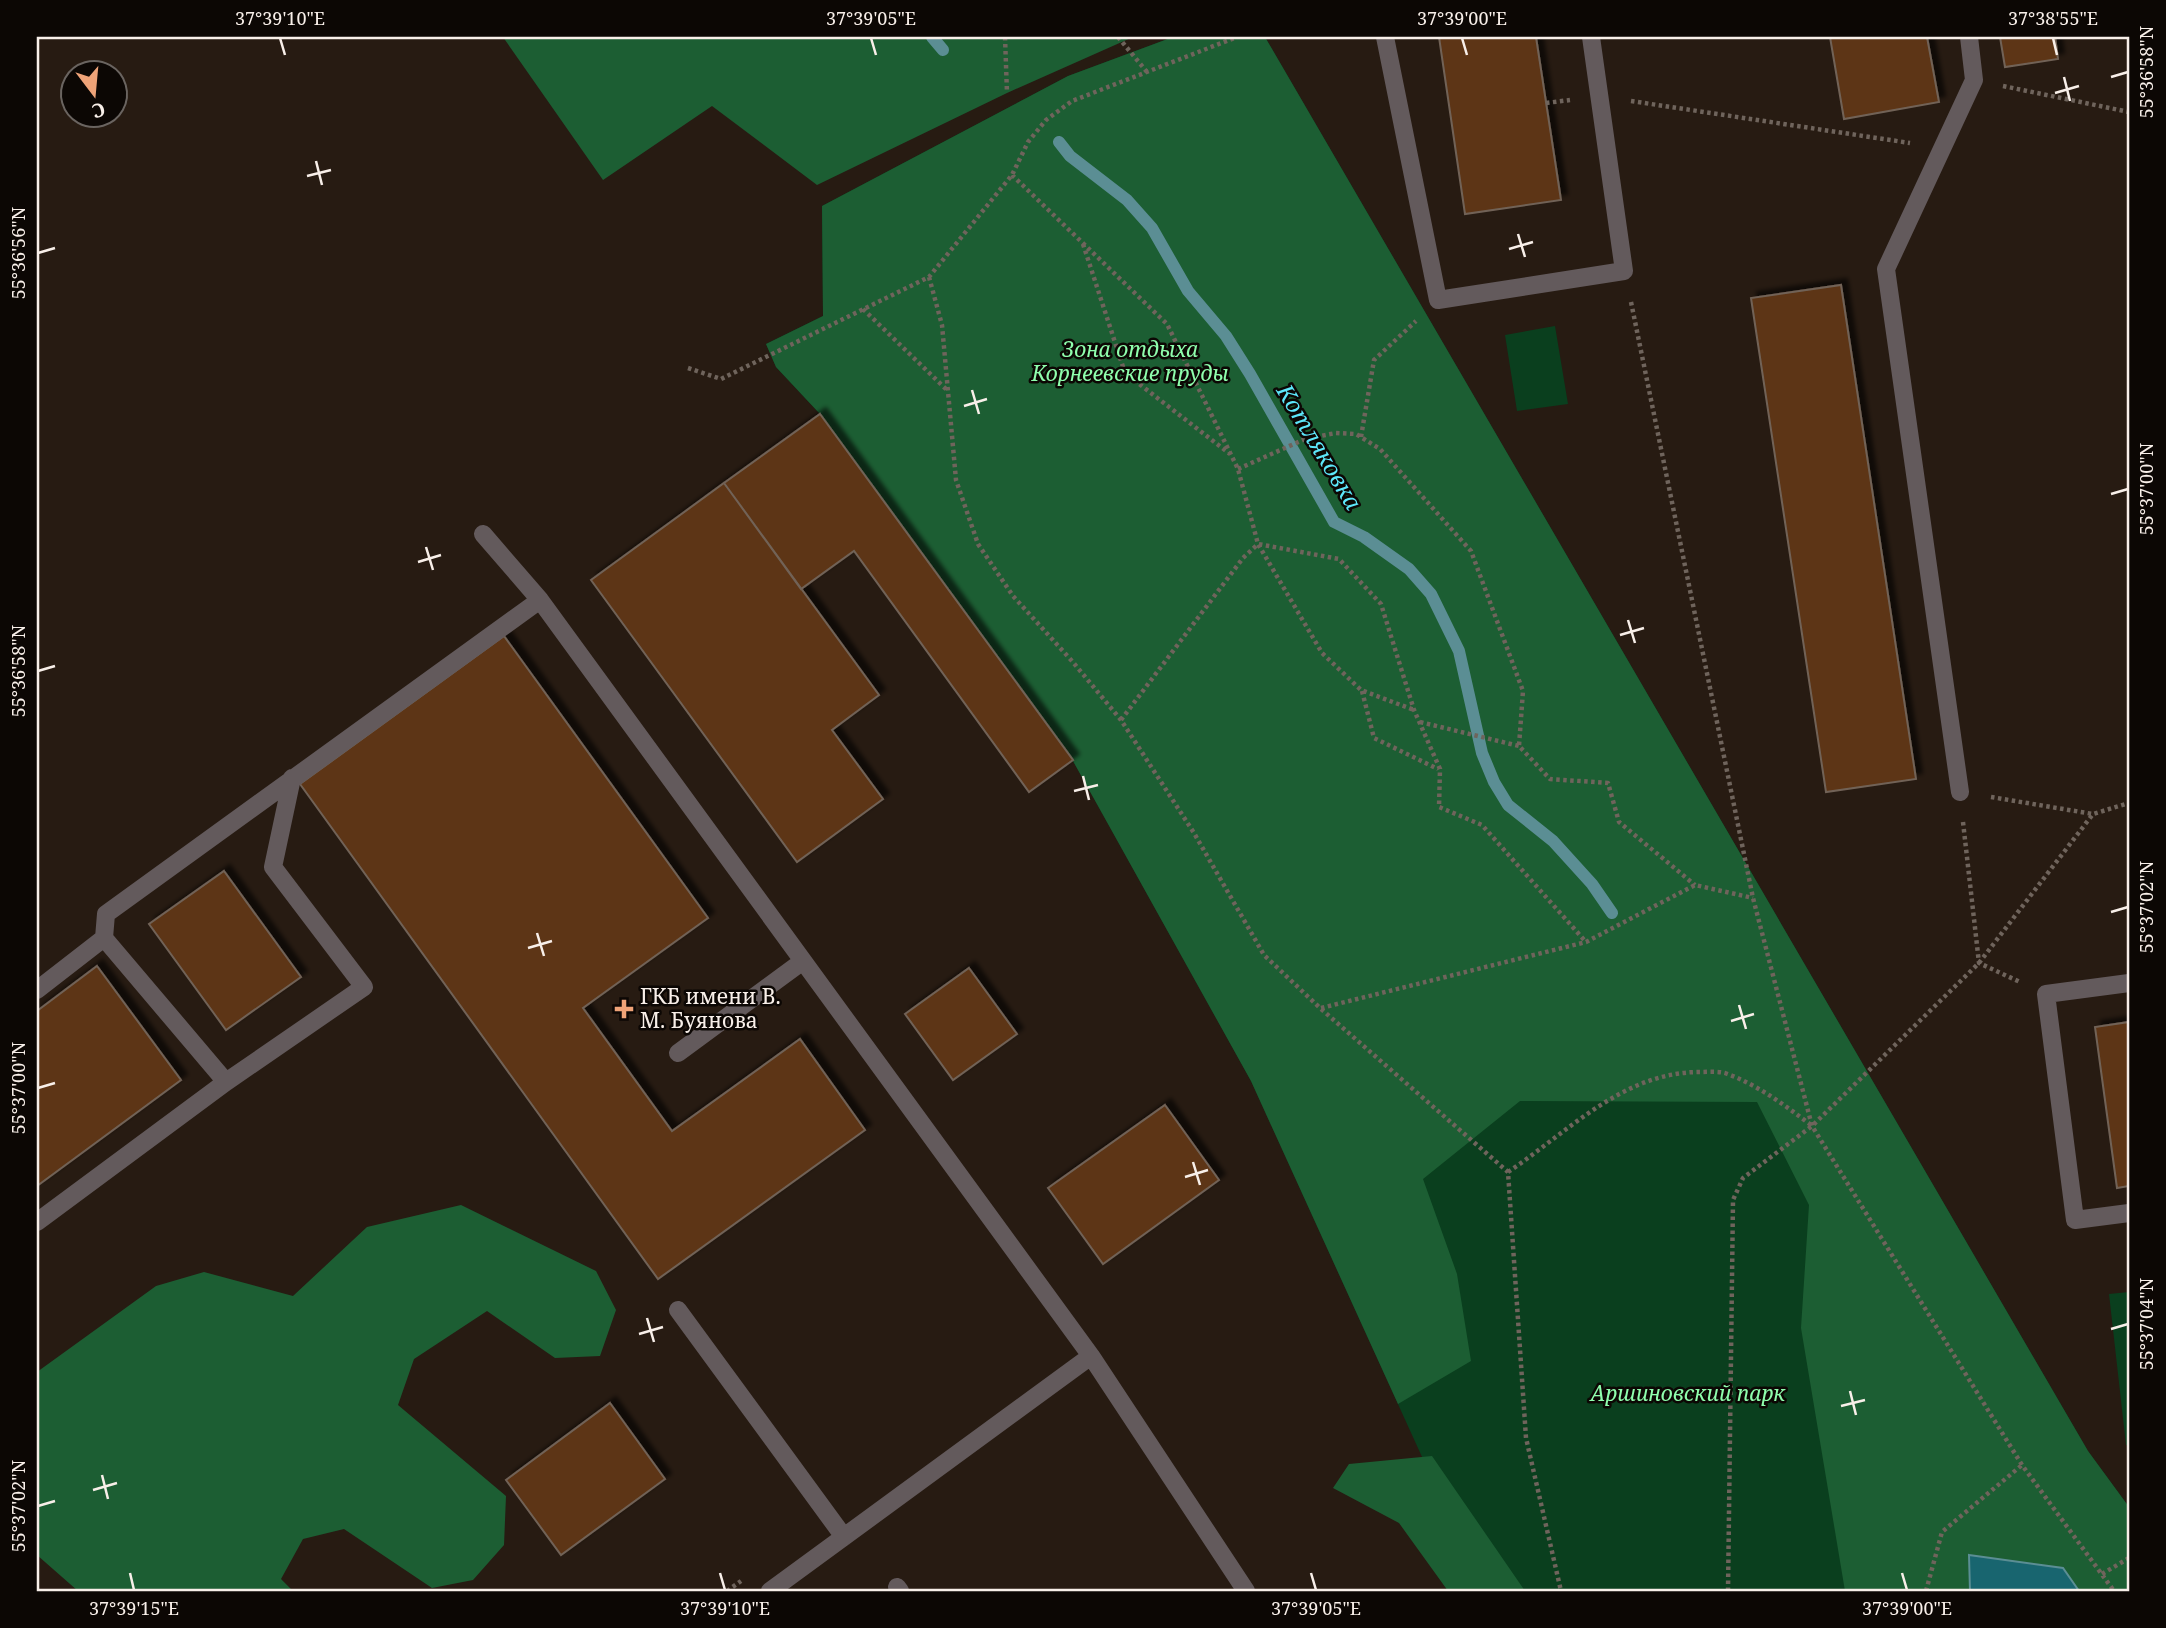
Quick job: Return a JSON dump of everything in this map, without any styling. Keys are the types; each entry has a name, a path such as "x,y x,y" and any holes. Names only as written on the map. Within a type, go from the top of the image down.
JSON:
{"lane":[{"path":"1385,37 1438,300 1624,271 1591,37"},
{"path":"1960,792 1886,269 1974,80 1969,37"},
{"path":"483,534 540,600 1091,1356 1246,1591"},
{"path":"226,1082 104,938 106,914 540,600"},
{"path":"37,1222 226,1082 364,987 273,867 292,778"},
{"path":"37,990 104,938"},
{"path":"678,1053 803,961"},
{"path":"2129,983 2046,994 2075,1220 2129,1213"},
{"path":"678,1310 844,1537"},
{"path":"770,1591 1091,1356"}],"path":[{"path":"1005,37 1007,93"},
{"path":"1118,37 1147,72"},
{"path":"688,368 721,379 929,277 1012,175 1028,142 1046,120 1072,101 1237,37"},
{"path":"1974,80 2129,112"},
{"path":"1546,103 1600,96 1942,148"},
{"path":"1012,175 1167,324 1238,469 1258,544 1322,653 1362,690 1414,710"},
{"path":"1082,242 1125,373 1231,454"},
{"path":"1624,271 1753,898 1812,1126 2022,1465 2114,1591"},
{"path":"929,277 942,325 956,480 978,544 1013,596 1121,720 1194,833 1264,955 1320,1008 1508,1171 1526,1438 1561,1591"},
{"path":"1361,437 1374,360 1438,300"},
{"path":"863,309 948,392"},
{"path":"1238,469 1305,439 1336,433 1361,437 1381,449 1471,551 1523,691 1519,746"},
{"path":"1121,720 1243,558 1258,544"},
{"path":"1258,544 1339,559 1381,604 1414,710 1440,769 1439,807 1482,825 1586,942"},
{"path":"1362,690 1374,738 1440,769"},
{"path":"1420,722 1519,746 1550,779 1608,783 1619,822 1695,885 1753,898"},
{"path":"1979,963 1960,792 2093,814 2129,803"},
{"path":"1728,1591 1733,1200 1743,1178 1812,1126 1979,963 2093,814"},
{"path":"1320,1008 1586,942 1695,885"},
{"path":"1979,963 2046,994"},
{"path":"1508,1171 1580,1118 1638,1082 1680,1073 1721,1072 1762,1089 1812,1126"},
{"path":"1926,1591 1941,1532 2022,1465"},
{"path":"2102,1574 2129,1558"}],"green space":[{"path":"503,37 1133,37 1007,93 817,185 712,106 603,180"},
{"name":"Зона отдыха Корнеевские пруды","path":"1173,37 1265,37 2088,1451 2129,1507 2129,1591 1483,1591 1251,1081 1073,761 820,414 776,367 766,344 823,316 822,206 1068,76"},
{"name":"Зона отдыха Корнеевские пруды","path":"1173,37 1265,37 2088,1451 2129,1507 2129,1591 2079,1591 2063,1568 1969,1555 1970,1591 1845,1591 1801,1328 1809,1205 1757,1102 1520,1101 1423,1179 1457,1274 1471,1361 1398,1404 1251,1081 1073,761 820,414 776,367 766,344 823,316 822,206 1068,76"},
{"path":"1555,326 1568,404 1517,411 1505,335"},
{"path":"461,1205 596,1271 616,1310 600,1356 555,1358 487,1311 414,1359 398,1405 506,1496 504,1545 473,1580 432,1588 344,1529 303,1539 281,1579 293,1591 78,1591 37,1555 37,1372 156,1286 204,1272 293,1296 367,1227"},
{"path":"2129,1292 2129,1445 2126,1445 2109,1294"},
{"path":"1432,1456 1525,1591 1448,1591 1399,1523 1333,1488 1349,1464"}],"water":[{"path":"1969,1555 2063,1568 2079,1591 1970,1591"}],"building":[{"path":"1439,37 1536,37 1561,200 1465,214"},
{"path":"1830,37 1927,37 1939,102 1844,119"},
{"path":"2000,37 2055,37 2058,59 2005,67"},
{"path":"1841,285 1916,779 1826,792 1751,298"},
{"path":"820,414 1073,760 1029,792 854,551 801,589 724,483"},
{"path":"724,483 879,695 832,730 883,799 797,862 591,580"},
{"path":"504,636 708,918 583,1008 672,1131 800,1039 865,1130 658,1279 300,784"},
{"path":"224,871 301,977 226,1030 149,924"},
{"path":"97,966 181,1080 37,1186 37,1011"},
{"path":"969,968 1017,1034 953,1080 905,1014"},
{"path":"2129,1022 2129,1186 2117,1188 2095,1027"},
{"path":"1165,1105 1219,1180 1103,1264 1048,1188"},
{"path":"610,1403 665,1479 561,1555 506,1480"}],"waterway":[{"name":"Котляковка","path":"932,37 943,50"},
{"name":"Котляковка","path":"1059,142 1070,156 1127,200 1152,228 1188,291 1226,336 1250,374 1334,522 1364,537 1409,569 1431,594 1459,651 1482,753 1494,782 1508,805 1553,841 1592,884 1612,913"}],"place":[{"name":"ГКБ имени В. М. Буянова","path":"624,1009"}],"park label":[{"name":"Аршиновский парк","path":"1688,1394"}]}
